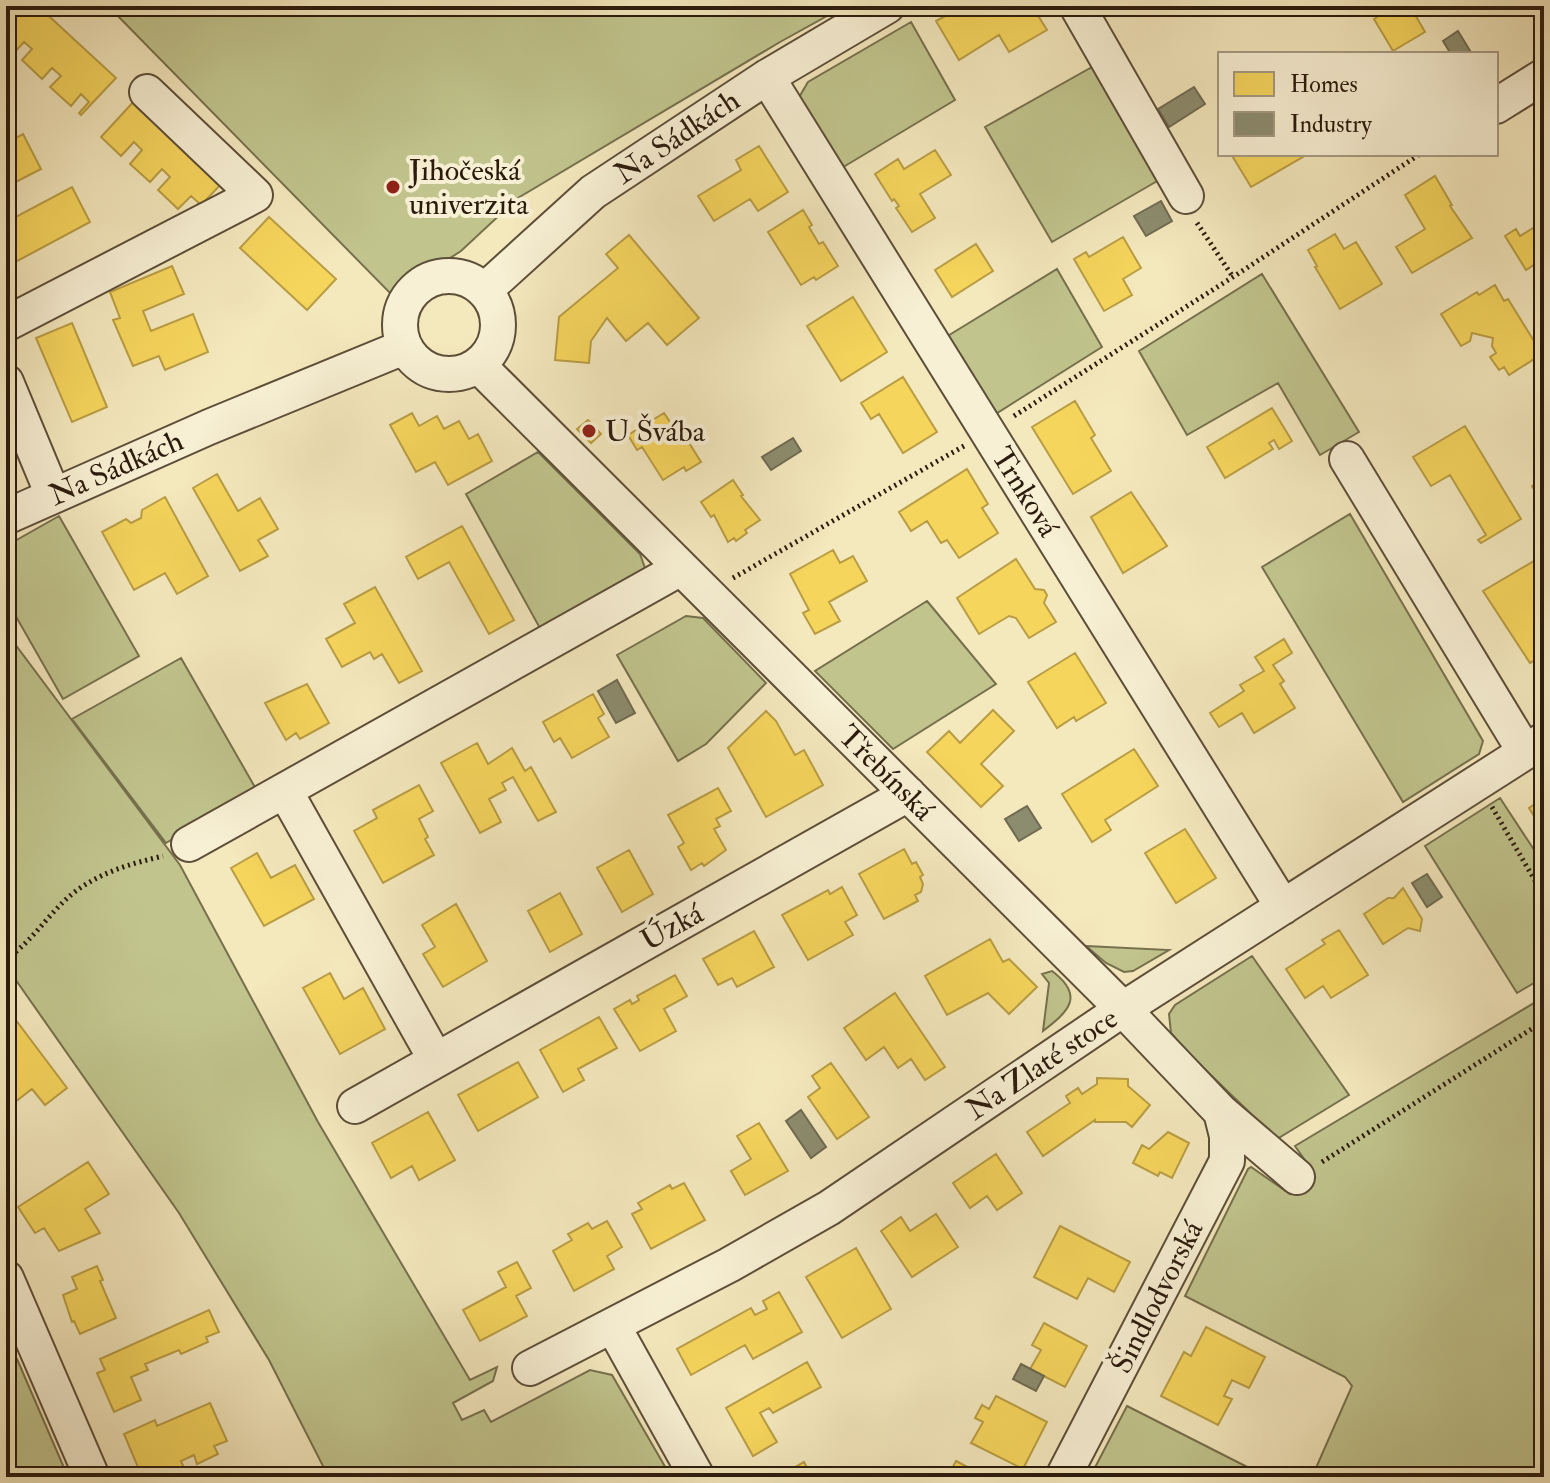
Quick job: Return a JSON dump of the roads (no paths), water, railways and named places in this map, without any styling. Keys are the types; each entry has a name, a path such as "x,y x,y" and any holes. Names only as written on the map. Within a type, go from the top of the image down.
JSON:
{"street":[{"name":"Na Sádkách","path":"484,291 593,192 767,77 887,6"},
{"path":"1077,6 1189,206"},
{"path":"1498,105 1544,76"},
{"name":"Trnková","path":"767,77 1283,907"},
{"path":"6,324 255,195 147,92"},
{"path":"442,276 457,277 472,281 484,291 494,304 498,321 497,338 490,353 478,365 466,372 437,373 424,368 404,347 400,317 415,290 427,281 442,276"},
{"name":"Na Sádkách","path":"6,517 404,347"},
{"name":"Třebínská","path":"478,365 1123,1009 1221,1112 1297,1177"},
{"path":"6,382 53,495"},
{"path":"1347,459 1534,746"},
{"path":"189,844 681,568"},
{"name":"Na Zlaté stoce","path":"530,1368 729,1265 829,1208 1123,1009 1534,746"},
{"path":"285,791 436,1060"},
{"name":"Úzká","path":"355,1106 908,794"},
{"name":"Šindlodvorská","path":"1063,1477 1227,1161 1227,1136 1221,1112"},
{"path":"6,1278 92,1477"},
{"path":"613,1326 697,1477"}],"place":[{"name":"Jihočeská univerzita","path":"393,187"},
{"name":"U Švába","path":"589,431"}]}
